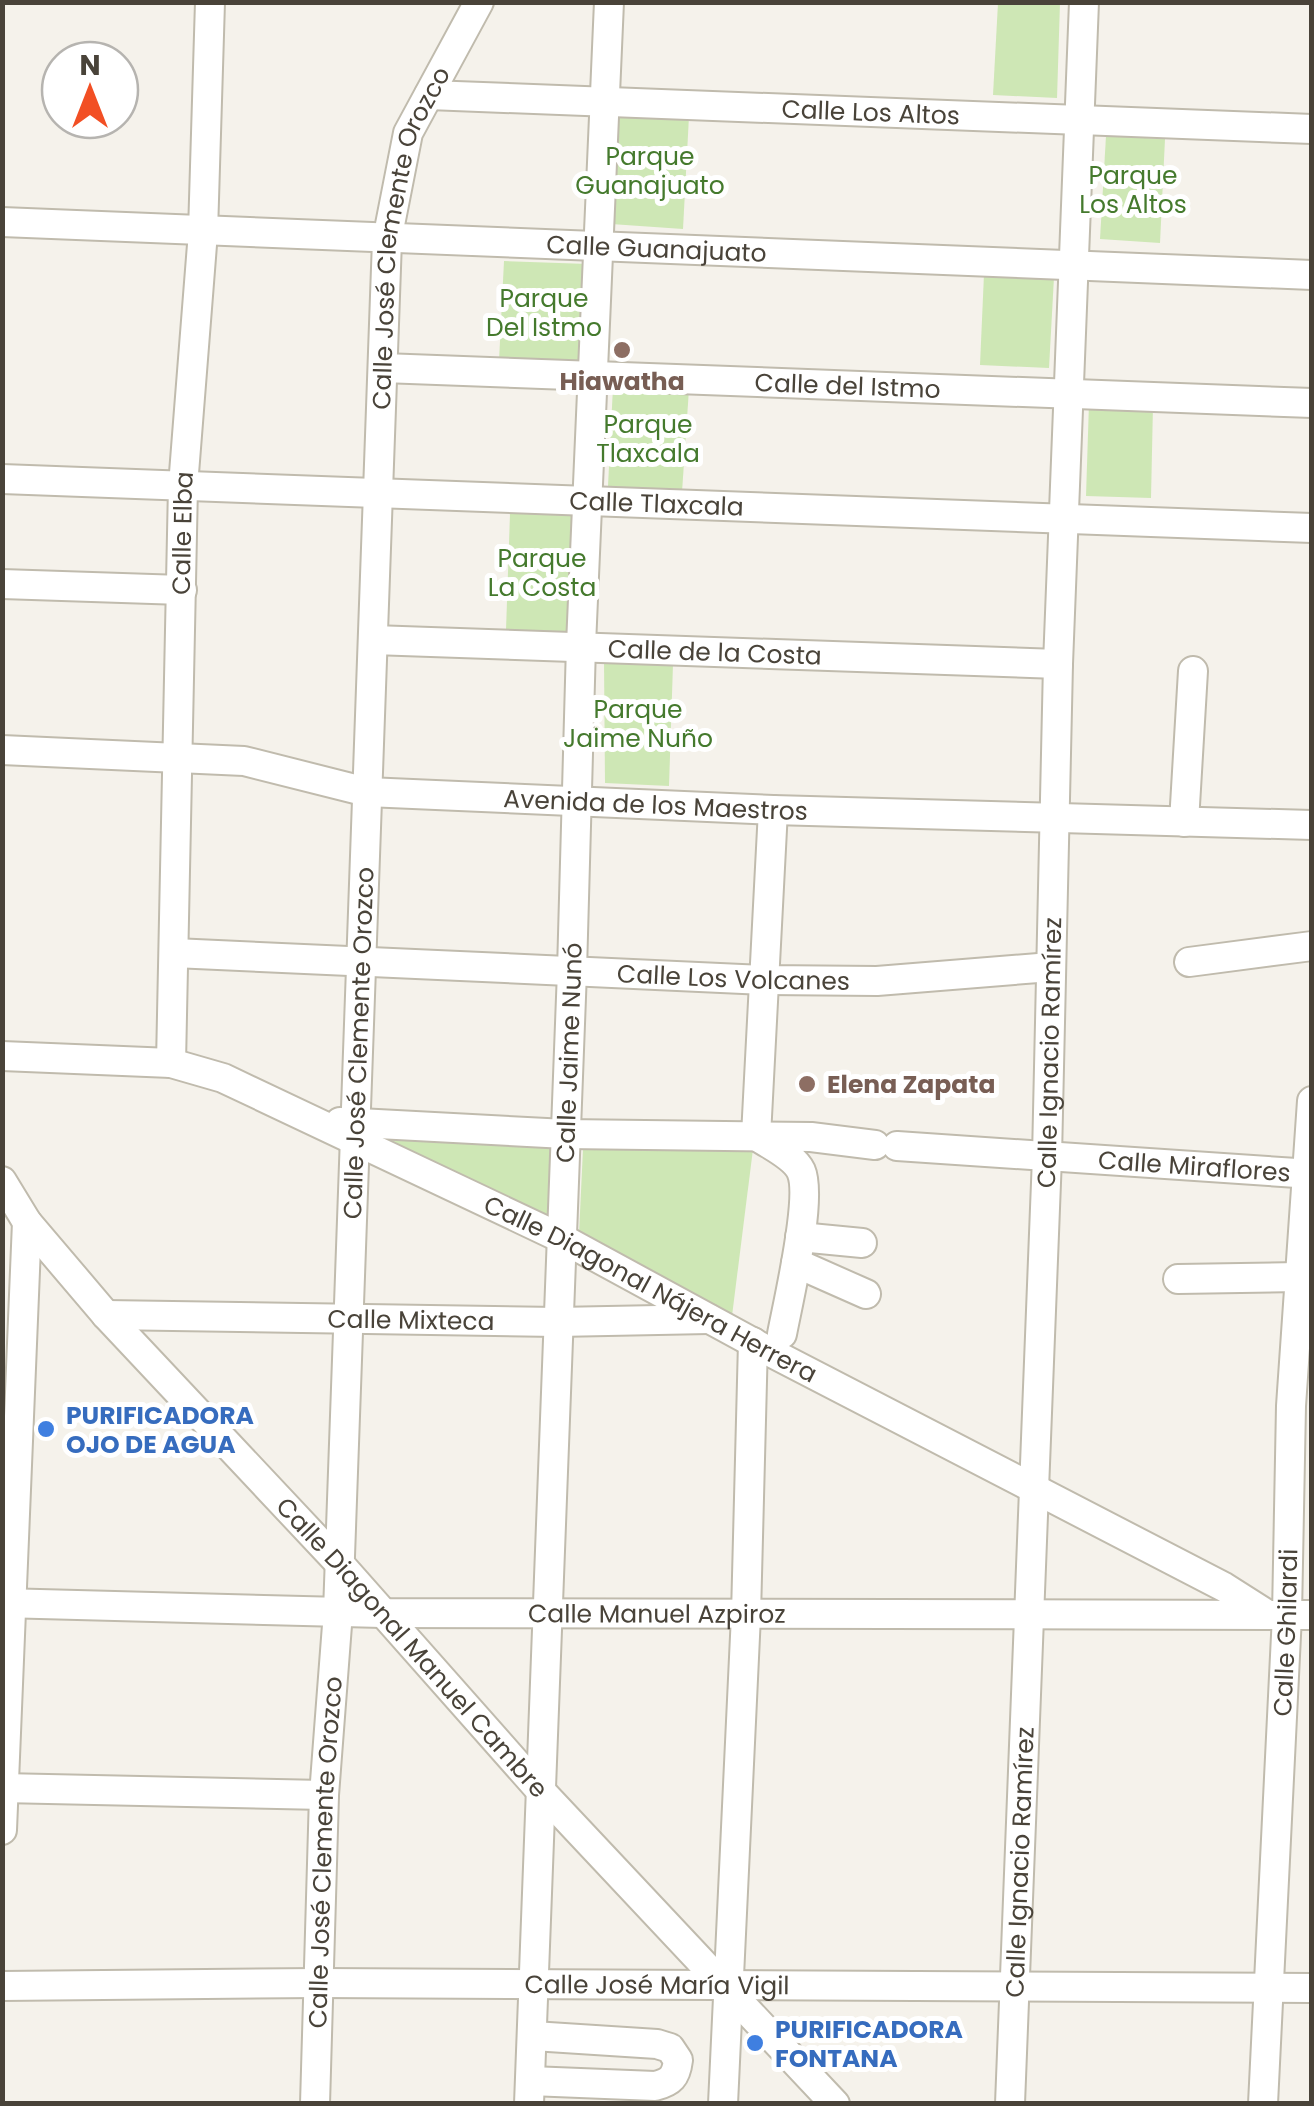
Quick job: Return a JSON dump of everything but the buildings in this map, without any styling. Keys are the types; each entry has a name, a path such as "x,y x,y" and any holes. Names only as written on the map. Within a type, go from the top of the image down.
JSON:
{"street":[{"name":"Calle Elba","path":"171,1063 183,486 203,232 210,2"},
{"name":"Calle José Clemente Orozco","path":"316,2104 324,1795 338,1612 387,240 408,133 479,2"},
{"name":"Calle Jaime Nunó","path":"530,2092 581,645 609,2"},
{"name":"Calle Ignacio Ramírez","path":"1010,2104 1047,1157 1058,664 1084,2"},
{"name":"Calle Los Altos","path":"429,95 1312,129"},
{"name":"Calle Guanajuato","path":"2,222 1312,275"},
{"name":"Calle del Istmo","path":"382,368 1312,403"},
{"name":"Calle Tlaxcala","path":"2,480 1312,528"},
{"path":"2,584 182,590"},
{"name":"Calle de la Costa","path":"373,640 1058,664"},
{"path":"1184,822 1192,672"},
{"name":"Avenida de los Maestros","path":"2,750 244,761 368,792 773,810 1312,825"},
{"path":"756,1136 773,810"},
{"path":"1189,962 1312,946"},
{"name":"Calle Los Volcanes","path":"174,953 766,980 877,981 1052,966"},
{"name":"Calle Diagonal Nájera Herrera","path":"2,1056 171,1063 223,1078 313,1120 355,1132 1224,1587 1289,1615"},
{"name":"Calle Ghilardi","path":"1263,2104 1301,1406 1299,1277 1310,1174 1312,1101"},
{"path":"355,1132 756,1136 793,1161 804,1186 798,1250 782,1334"},
{"name":"Calle Miraflores","path":"756,1136 1310,1174"},
{"name":"Calle Diagonal Manuel Cambre","path":"2,1181 27,1222 106,1315 339,1563 539,1789 836,2104"},
{"path":"2,1830 8,1604 27,1222"},
{"path":"798,1250 862,1243"},
{"path":"798,1250 866,1294"},
{"path":"1178,1278 1299,1277"},
{"name":"Calle Mixteca","path":"106,1315 557,1322 715,1319"},
{"path":"723,2104 746,1615 753,1342"},
{"name":"Calle Manuel Azpiroz","path":"8,1604 382,1613 1289,1615"},
{"path":"4,1788 324,1795"},
{"name":"Calle José María Vigil","path":"2,1986 319,1983 1312,1988"},
{"path":"530,2092 654,2086 669,2082 676,2074 678,2060 670,2048 657,2044 533,2036"}],"green space":[{"path":"998,3 1060,3 1057,98 993,95"},
{"name":"Parque Guanajuato","path":"617,112 689,116 683,229 611,224"},
{"name":"Parque Los Altos","path":"1106,136 1165,139 1160,243 1100,239"},
{"name":"Parque Del Istmo","path":"504,261 588,264 583,362 499,361"},
{"path":"984,274 1054,277 1049,368 980,365"},
{"name":"Parque Tlaxcala","path":"613,387 689,389 682,492 608,486"},
{"path":"1089,403 1153,405 1151,498 1086,496"},
{"name":"Parque La Costa","path":"577,513 574,634 506,630 510,514"},
{"name":"Parque Jaime Nuño","path":"604,661 673,664 669,786 605,783"},
{"path":"361,1132 556,1146 554,1226"},
{"path":"583,1149 753,1149 732,1316 579,1234"}],"place":[{"name":"Hiawatha","path":"622,350"},
{"name":"Elena Zapata","path":"807,1084"},
{"name":"PURIFICADORA OJO DE AGUA","path":"46,1429"},
{"name":"PURIFICADORA FONTANA","path":"755,2043"}]}
